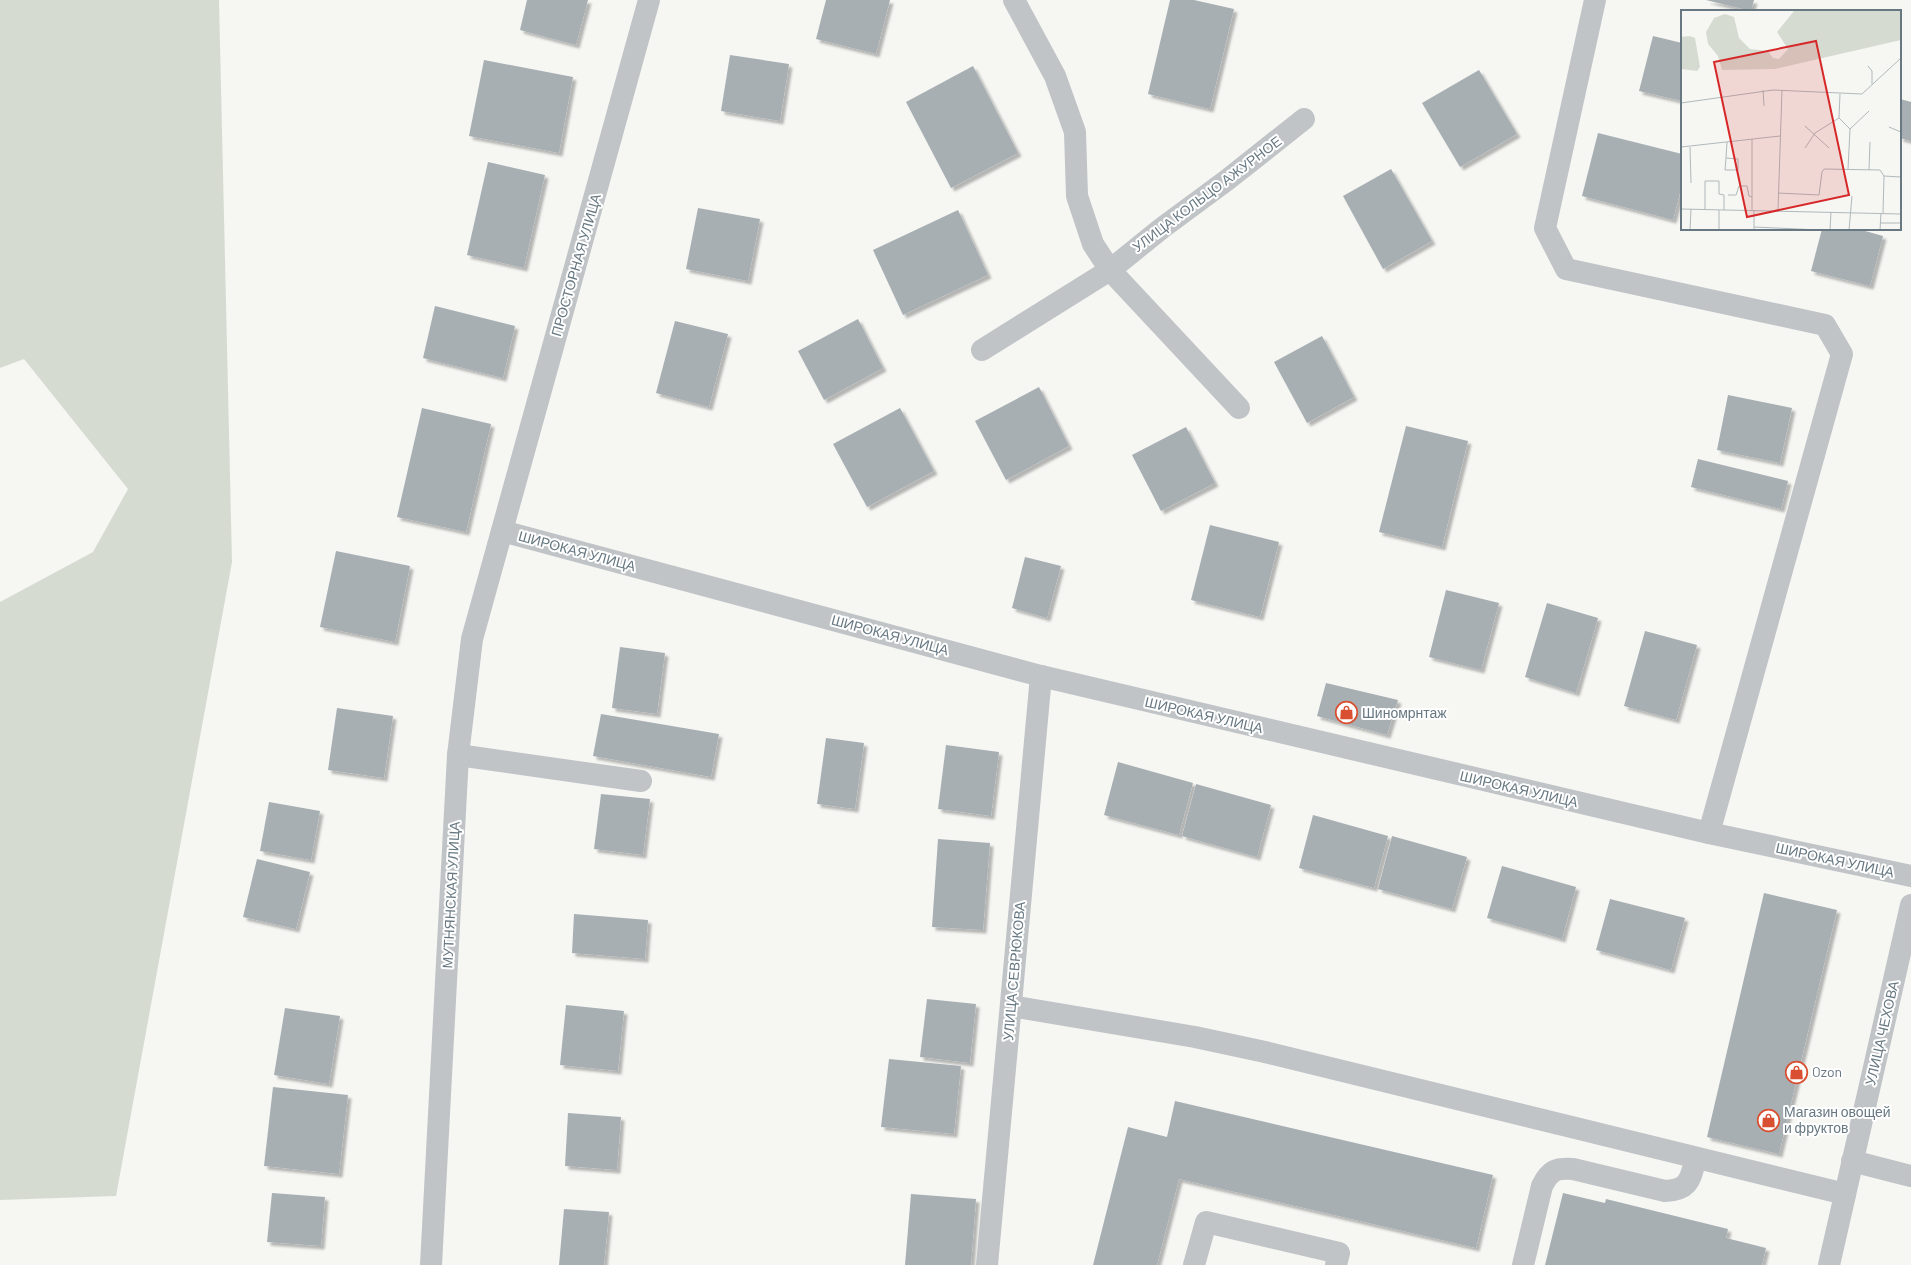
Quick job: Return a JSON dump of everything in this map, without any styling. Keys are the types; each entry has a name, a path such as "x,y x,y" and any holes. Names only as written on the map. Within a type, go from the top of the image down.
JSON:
{"street":[{"name":"ПРОСТОРНАЯ УЛИЦА","path":"502,530 649,0"},
{"path":"1014,0 1055,76 1075,132 1077,196 1093,244 1110,270 1239,408"},
{"path":"1595,0 1544,228 1566,269 1825,325 1842,354 1709,834"},
{"name":"УЛИЦА КОЛЬЦО АЖУРНОЕ","path":"982,350 1110,270 1162,228 1227,180 1304,119"},
{"name":"ШИРОКАЯ УЛИЦА","path":"502,530 1041,676 1709,834 1911,876"},
{"name":"МУТНЯНСКАЯ УЛИЦА","path":"431,1265 458,755 472,639 502,530"},
{"name":"УЛИЦА СЕВРЮКОВА","path":"987,1265 1041,676"},
{"path":"458,755 641,781"},
{"name":"УЛИЦА ЧЕХОВА","path":"1828,1265 1911,905"},
{"path":"1011,1006 1195,1037 1265,1052 1844,1194"},
{"path":"1523,1265 1542,1186 1547,1177 1553,1171 1561,1168 1573,1169 1665,1191 1673,1191 1683,1187 1689,1182 1696,1158"},
{"path":"1852,1161 1911,1176"},
{"path":"1194,1265 1206,1222 1339,1253 1336,1265"}],"shaded area":[{"path":"0,0 219,0 232,562 116,1196 0,1200 0,602 93,552 128,489 24,359 0,368"}],"building":[{"path":"527,0 588,0 576,45 520,30"},
{"path":"826,0 890,0 876,54 816,39"},
{"path":"1170,0 1194,0 1234,9 1210,109 1148,94"},
{"path":"1706,0 1754,0 1751,10"},
{"path":"1653,36 1681,43 1681,101 1639,91"},
{"path":"730,55 789,64 780,121 721,111"},
{"path":"484,60 573,77 559,153 469,136"},
{"path":"973,66 1018,153 951,188 906,102"},
{"path":"1479,70 1517,134 1460,167 1422,103"},
{"path":"1901,99 1911,102 1911,141 1901,138"},
{"path":"1598,133 1681,154 1681,189 1673,220 1582,196"},
{"path":"488,162 545,175 524,268 467,255"},
{"path":"1391,169 1432,241 1383,269 1343,196"},
{"path":"698,208 760,219 748,281 686,269"},
{"path":"958,210 988,275 903,315 873,250"},
{"path":"1822,230 1862,230 1883,236 1870,286 1811,271"},
{"path":"435,306 515,326 503,378 423,358"},
{"path":"858,319 883,368 824,400 798,351"},
{"path":"675,321 728,334 709,407 656,393"},
{"path":"1322,336 1354,397 1307,423 1274,362"},
{"path":"1039,387 1069,446 1006,480 975,421"},
{"path":"1728,395 1792,408 1780,463 1717,450"},
{"path":"422,408 491,424 466,532 397,517"},
{"path":"900,408 934,471 867,507 833,444"},
{"path":"1406,426 1468,441 1442,547 1379,532"},
{"path":"1186,427 1215,483 1161,511 1132,455"},
{"path":"1698,459 1788,481 1781,509 1691,487"},
{"path":"1210,525 1279,542 1260,617 1191,600"},
{"path":"336,551 410,566 395,642 320,627"},
{"path":"1025,557 1061,566 1047,618 1012,608"},
{"path":"1446,590 1499,603 1481,670 1429,657"},
{"path":"1547,603 1598,618 1576,693 1525,677"},
{"path":"1645,631 1697,645 1676,720 1624,706"},
{"path":"620,647 665,653 657,714 612,708"},
{"path":"1326,683 1398,700 1387,735 1317,716"},
{"path":"337,708 393,716 384,778 328,770"},
{"path":"601,714 719,734 711,777 593,756"},
{"path":"826,738 864,743 855,809 817,804"},
{"path":"946,745 999,752 991,816 938,809"},
{"path":"1118,762 1193,783 1179,835 1104,815"},
{"path":"1196,784 1271,805 1257,857 1182,836"},
{"path":"601,794 650,799 643,855 594,849"},
{"path":"269,802 320,811 311,860 260,851"},
{"path":"1313,815 1388,836 1374,888 1299,868"},
{"path":"1392,836 1467,857 1452,909 1378,889"},
{"path":"938,839 990,843 983,930 932,927"},
{"path":"257,859 310,872 296,929 243,917"},
{"path":"1502,866 1576,887 1562,939 1487,918"},
{"path":"1764,893 1837,910 1779,1154 1707,1137"},
{"path":"1610,899 1685,918 1671,970 1596,950"},
{"path":"574,914 648,920 645,959 572,953"},
{"path":"927,999 976,1004 970,1063 920,1057"},
{"path":"566,1005 624,1011 618,1071 560,1065"},
{"path":"285,1008 340,1016 329,1084 274,1075"},
{"path":"889,1059 961,1066 954,1134 881,1127"},
{"path":"273,1087 348,1095 339,1174 264,1166"},
{"path":"1175,1101 1493,1175 1476,1248 1179,1179 1157,1265 1093,1265 1128,1127 1167,1137"},
{"path":"568,1113 621,1117 617,1170 565,1166"},
{"path":"272,1193 325,1197 321,1246 267,1242"},
{"path":"1563,1193 1605,1203 1606,1199 1728,1229 1726,1238 1766,1248 1762,1265 1545,1265"},
{"path":"911,1194 976,1199 971,1265 905,1265"},
{"path":"564,1209 609,1212 604,1265 559,1265"}],"place":[{"name":"Шиномрнтаж","path":"1346,713"},
{"name":"Ozon","path":"1796,1072"},
{"name":"Магазин овощей и фруктов","path":"1768,1120"}]}
